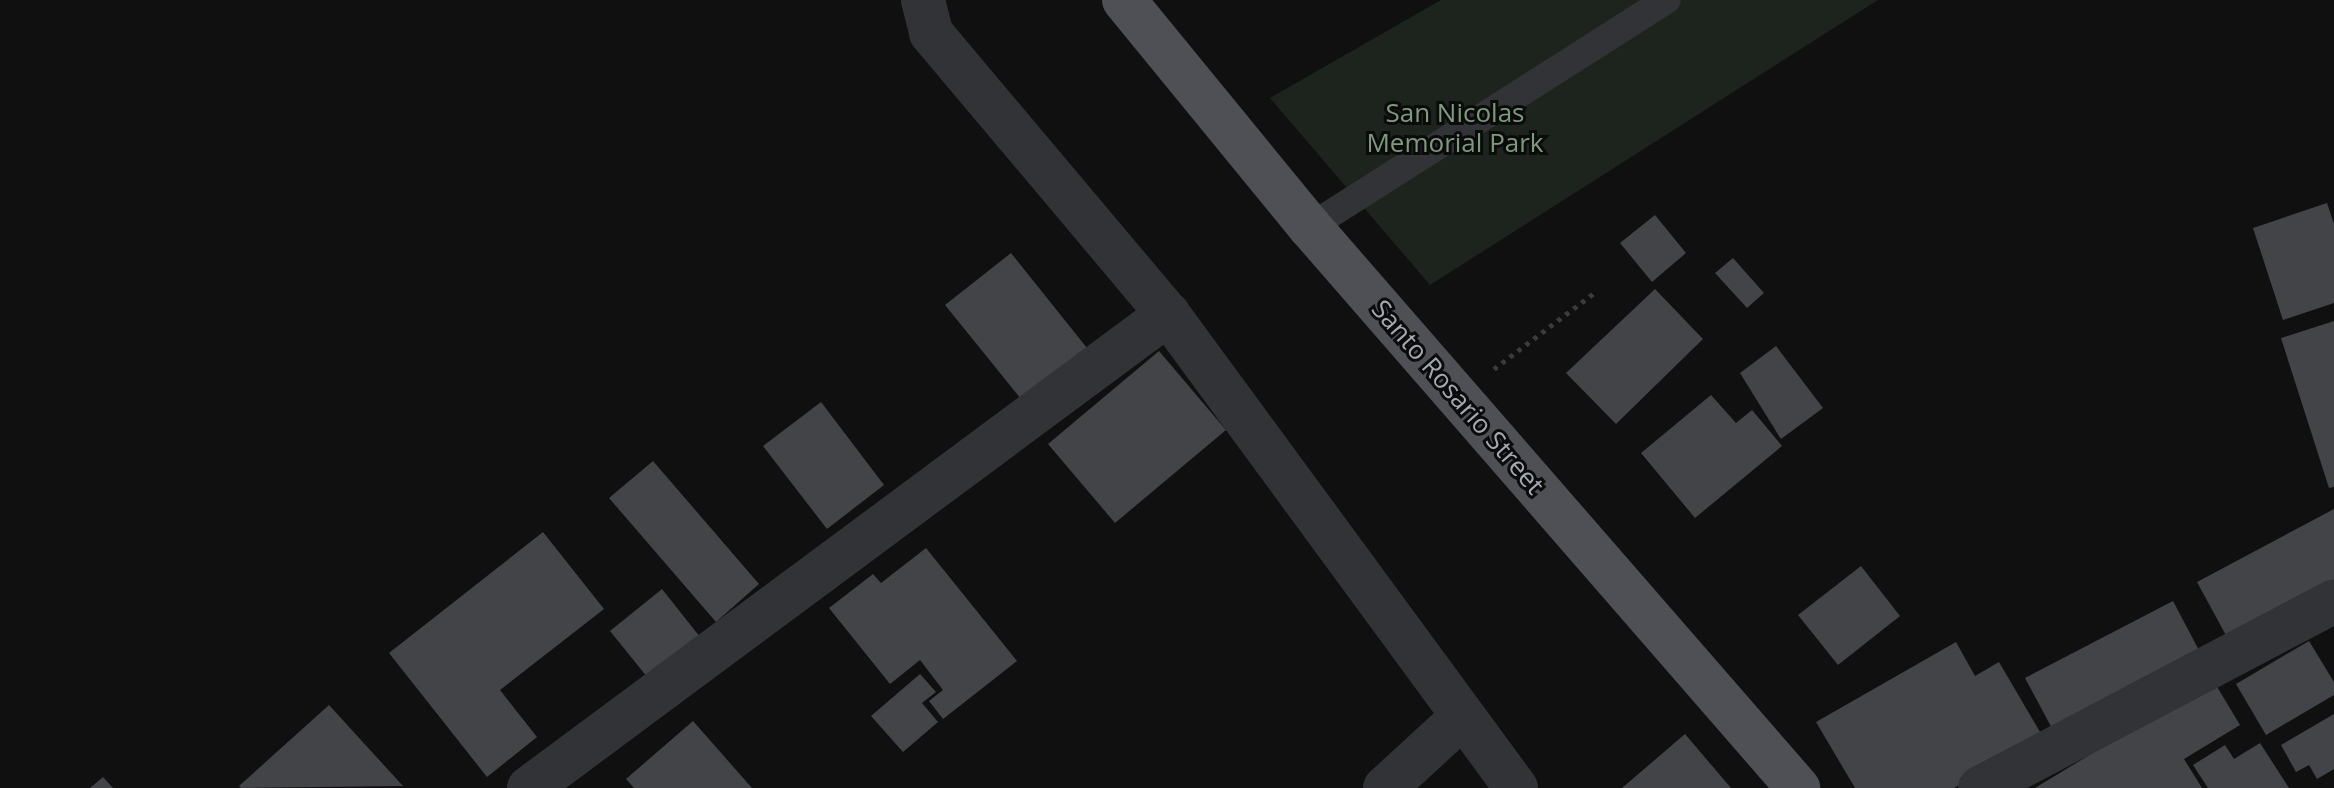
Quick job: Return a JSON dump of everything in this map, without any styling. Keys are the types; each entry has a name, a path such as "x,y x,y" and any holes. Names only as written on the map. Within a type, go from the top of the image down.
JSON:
{"main road":[{"name":"Santo Rosario Street","path":"1124,0 1310,227 1798,788"}],"street":[{"path":"923,0 931,33 1168,314 1461,718 1516,788"},
{"path":"529,788 1168,314"},
{"path":"1980,788 2334,601"},
{"path":"1385,788 1461,718"}],"lane":[{"path":"1310,227 1667,0"}],"path":[{"path":"1458,396 1594,293"}],"green space":[{"name":"San Nicolas Memorial Park","path":"1441,0 1878,0 1430,285 1270,98"}],"building":[{"path":"2327,203 2334,224 2334,303 2283,320 2253,228"},
{"path":"1655,215 1686,253 1652,282 1620,243"},
{"path":"1011,253 1087,348 1021,399 945,305"},
{"path":"1733,258 1764,293 1747,308 1715,273"},
{"path":"1655,289 1703,339 1616,424 1566,373"},
{"path":"2334,321 2334,487 2329,488 2281,338"},
{"path":"1776,346 1823,408 1781,439 1740,373"},
{"path":"1159,351 1226,430 1115,523 1048,444"},
{"path":"1711,395 1736,423 1752,410 1782,446 1695,518 1641,453"},
{"path":"821,402 884,485 827,529 763,446"},
{"path":"653,461 759,584 716,622 609,498"},
{"path":"2334,509 2334,583 2228,639 2197,582"},
{"path":"543,532 604,609 500,690 537,737 487,777 389,653"},
{"path":"926,548 1017,661 943,719 929,701 943,690 920,660 890,684 829,608 873,574 881,583"},
{"path":"1861,566 1900,616 1838,665 1798,615"},
{"path":"662,589 704,642 652,683 610,631"},
{"path":"2173,601 2202,656 2055,734 2025,678"},
{"path":"2309,641 2334,682 2334,695 2266,735 2236,684"},
{"path":"1956,642 1975,676 1999,662 2043,737 1954,788 1855,788 1816,722"},
{"path":"920,674 936,692 922,703 938,722 903,752 871,716"},
{"path":"2213,680 2240,725 2184,759 2202,788 2035,788"},
{"path":"329,705 403,786 239,786"},
{"path":"2334,714 2334,769 2317,779 2309,765 2296,772 2281,745"},
{"path":"693,721 752,788 634,788 626,779"},
{"path":"1685,734 1731,788 1622,788"},
{"path":"2260,743 2289,788 2208,788 2193,765 2225,745 2234,759"},
{"path":"103,777 113,788 90,788"}]}
